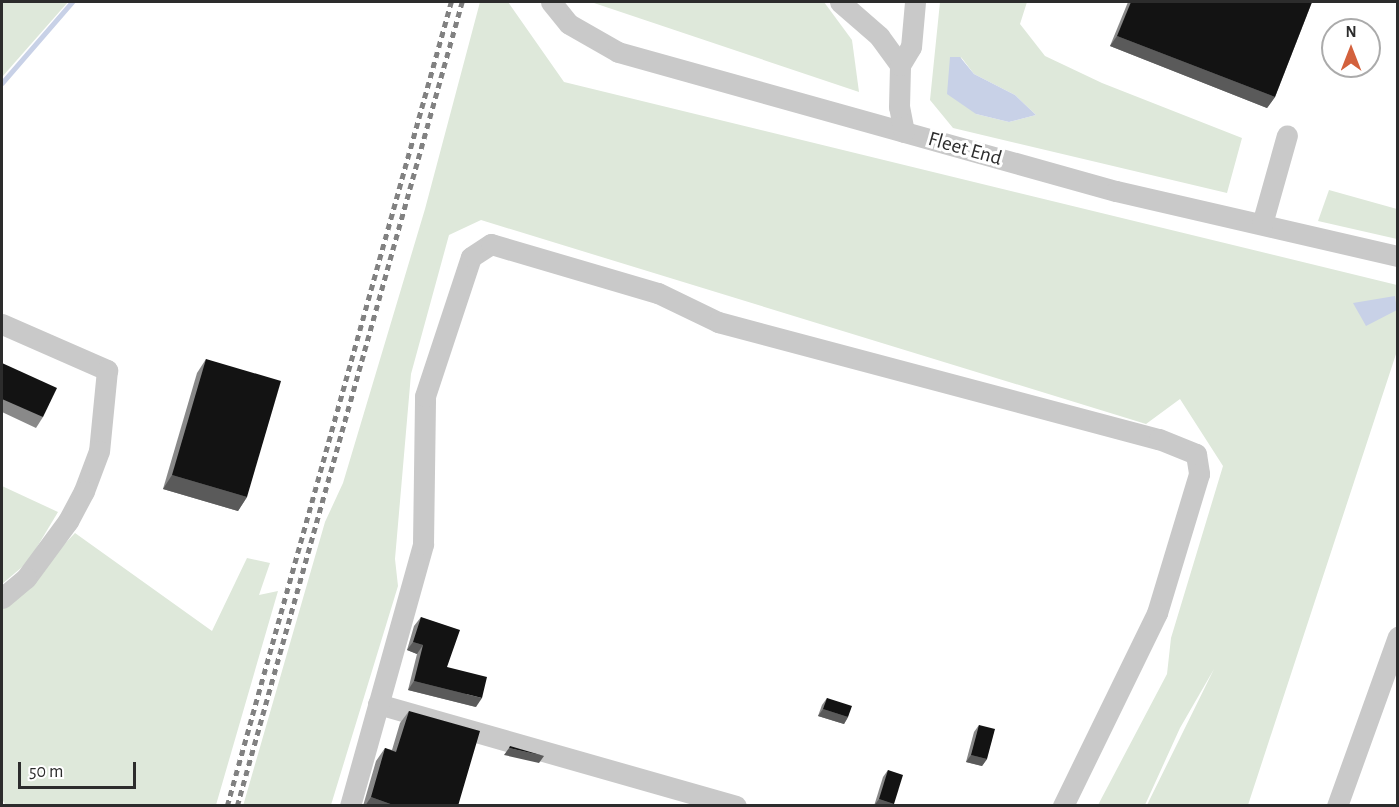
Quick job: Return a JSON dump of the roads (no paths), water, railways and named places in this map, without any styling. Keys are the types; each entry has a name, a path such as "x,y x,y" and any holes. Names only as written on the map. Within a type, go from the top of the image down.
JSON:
{"street":[{"name":"Fleet End","path":"551,2 569,24 618,52 1116,191 1398,256"},
{"path":"840,2 879,36 900,65"},
{"path":"904,132 899,106 900,65 911,47 915,2"},
{"path":"1262,224 1287,135"},
{"path":"350,806 423,544 425,396 471,258 491,244 658,293 718,322 1148,436 1196,454 1199,474 1157,613 1063,806"},
{"path":"2,324 107,370 99,451 84,491 68,521 26,578 2,598"},
{"path":"1337,806 1398,636"},
{"path":"378,704 736,806"}],"water":[{"path":"950,57 960,57 974,74 1015,95 1036,115 1009,122 976,114 947,94"},
{"path":"1395,296 1397,310 1366,326 1353,303"}],"waterway":[{"path":"2,83 72,2"}],"railway":[{"path":"227,806 451,2"},
{"path":"237,806 462,2"}]}
